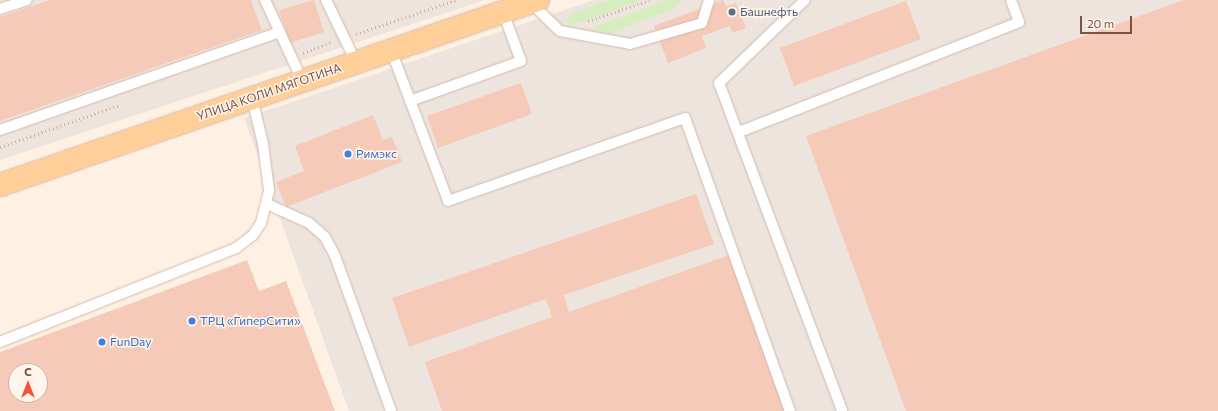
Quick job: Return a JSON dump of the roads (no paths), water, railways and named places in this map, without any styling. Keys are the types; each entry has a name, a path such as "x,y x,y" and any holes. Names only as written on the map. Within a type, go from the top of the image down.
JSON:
{"main road":[{"name":"УЛИЦА КОЛИ МЯГОТИНА","path":"0,185 534,1"}],"lane":[{"path":"0,9 26,0"},
{"path":"264,0 302,80"},
{"path":"326,0 356,62"},
{"path":"534,1 560,31 630,44 702,23 709,0"},
{"path":"805,0 719,83 739,132 842,411"},
{"path":"739,132 1019,22 1012,0"},
{"path":"410,101 521,61 503,12"},
{"path":"0,130 280,32"},
{"path":"391,50 448,201 686,118 790,411"},
{"path":"0,342 236,248 262,223 267,204 268,171 252,98"},
{"path":"267,204 309,223 325,236 335,256 391,411"}],"place":[{"name":"Башнефть","path":"732,12"},
{"name":"Римэкс","path":"348,154"},
{"name":"ТРЦ «ГиперСити»","path":"192,321"},
{"name":"FunDay","path":"102,342"}]}
